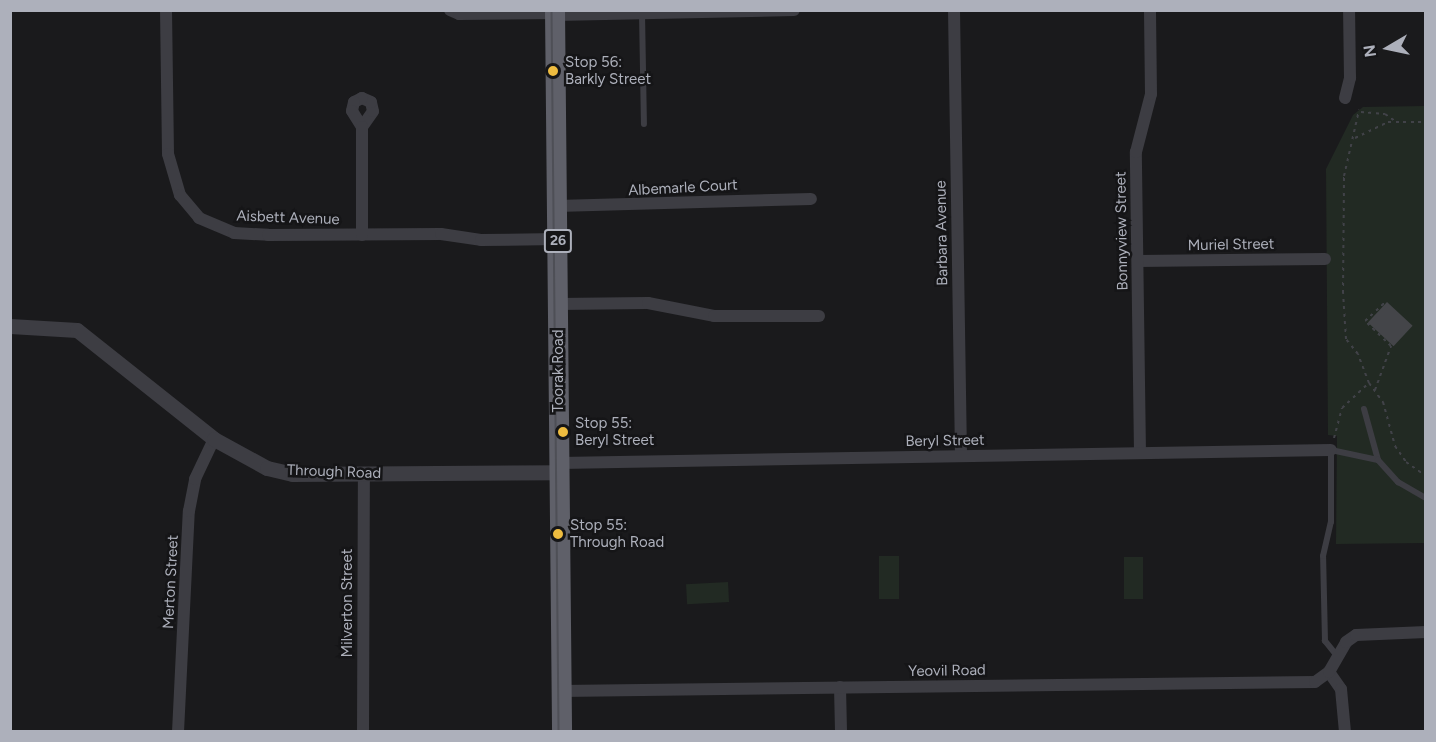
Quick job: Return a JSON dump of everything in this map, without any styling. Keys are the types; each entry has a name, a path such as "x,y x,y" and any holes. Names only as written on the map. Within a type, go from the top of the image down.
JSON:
{"highway":[{"name":"Toorak Road","path":"555,13 562,732"}],"street":[{"name":"Aisbett Avenue","path":"166,10 168,154 180,195 199,218 234,233 558,239"},
{"path":"450,10 459,14 794,10"},
{"name":"Barbara Avenue","path":"954,10 961,456"},
{"name":"Bonnyview Street","path":"1140,453 1136,153 1151,93 1150,10"},
{"path":"1345,98 1350,78 1349,10"},
{"path":"362,127 362,235"},
{"name":"Albemarle Court","path":"557,206 811,199"},
{"name":"Muriel Street","path":"1137,261 1325,259"},
{"path":"558,304 648,303 704,316 819,316"},
{"name":"Through Road","path":"10,326 76,330 214,439 267,468 292,474 364,474 560,467"},
{"name":"Merton Street","path":"178,732 189,511 195,479 214,439"},
{"name":"Beryl Street","path":"560,467 1140,453 1333,445"},
{"name":"Milverton Street","path":"363,732 364,474"},
{"path":"1345,732 1341,689 1329,672 1346,642 1356,634 1425,632"},
{"name":"Yeovil Road","path":"561,691 1310,682 1329,672"},
{"path":"840,687 841,732"}],"lane":[{"path":"642,12 644,124"},
{"path":"1364,409 1378,460 1398,482 1425,498"},
{"path":"1338,657 1327,647 1325,634 1323,556 1331,522 1333,445 1378,460"}],"path":[{"path":"1395,121 1385,114 1360,111 1344,181 1346,339 1358,354 1369,383 1383,402 1395,446 1406,462 1425,476"},
{"path":"1355,138 1395,121 1425,122"},
{"path":"1375,390 1391,346 1365,321 1384,303"},
{"path":"1333,445 1342,408 1369,383"}],"shaded area":[{"path":"1425,106 1425,543 1336,544 1337,436 1328,435 1326,169 1353,115 1363,107"},
{"path":"879,556 899,556 899,599 879,599"},
{"path":"1124,557 1143,557 1143,599 1124,599"},
{"path":"728,582 729,602 687,604 686,584"}],"building":[{"path":"1387,302 1413,326 1394,346 1368,322"}],"tram line":[{"path":"552,10 559,732"}],"place":[{"name":"Stop 56: Barkly Street","path":"553,71"},
{"name":"Stop 55: Beryl Street","path":"563,432"},
{"name":"Stop 55: Through Road","path":"558,534"}]}
